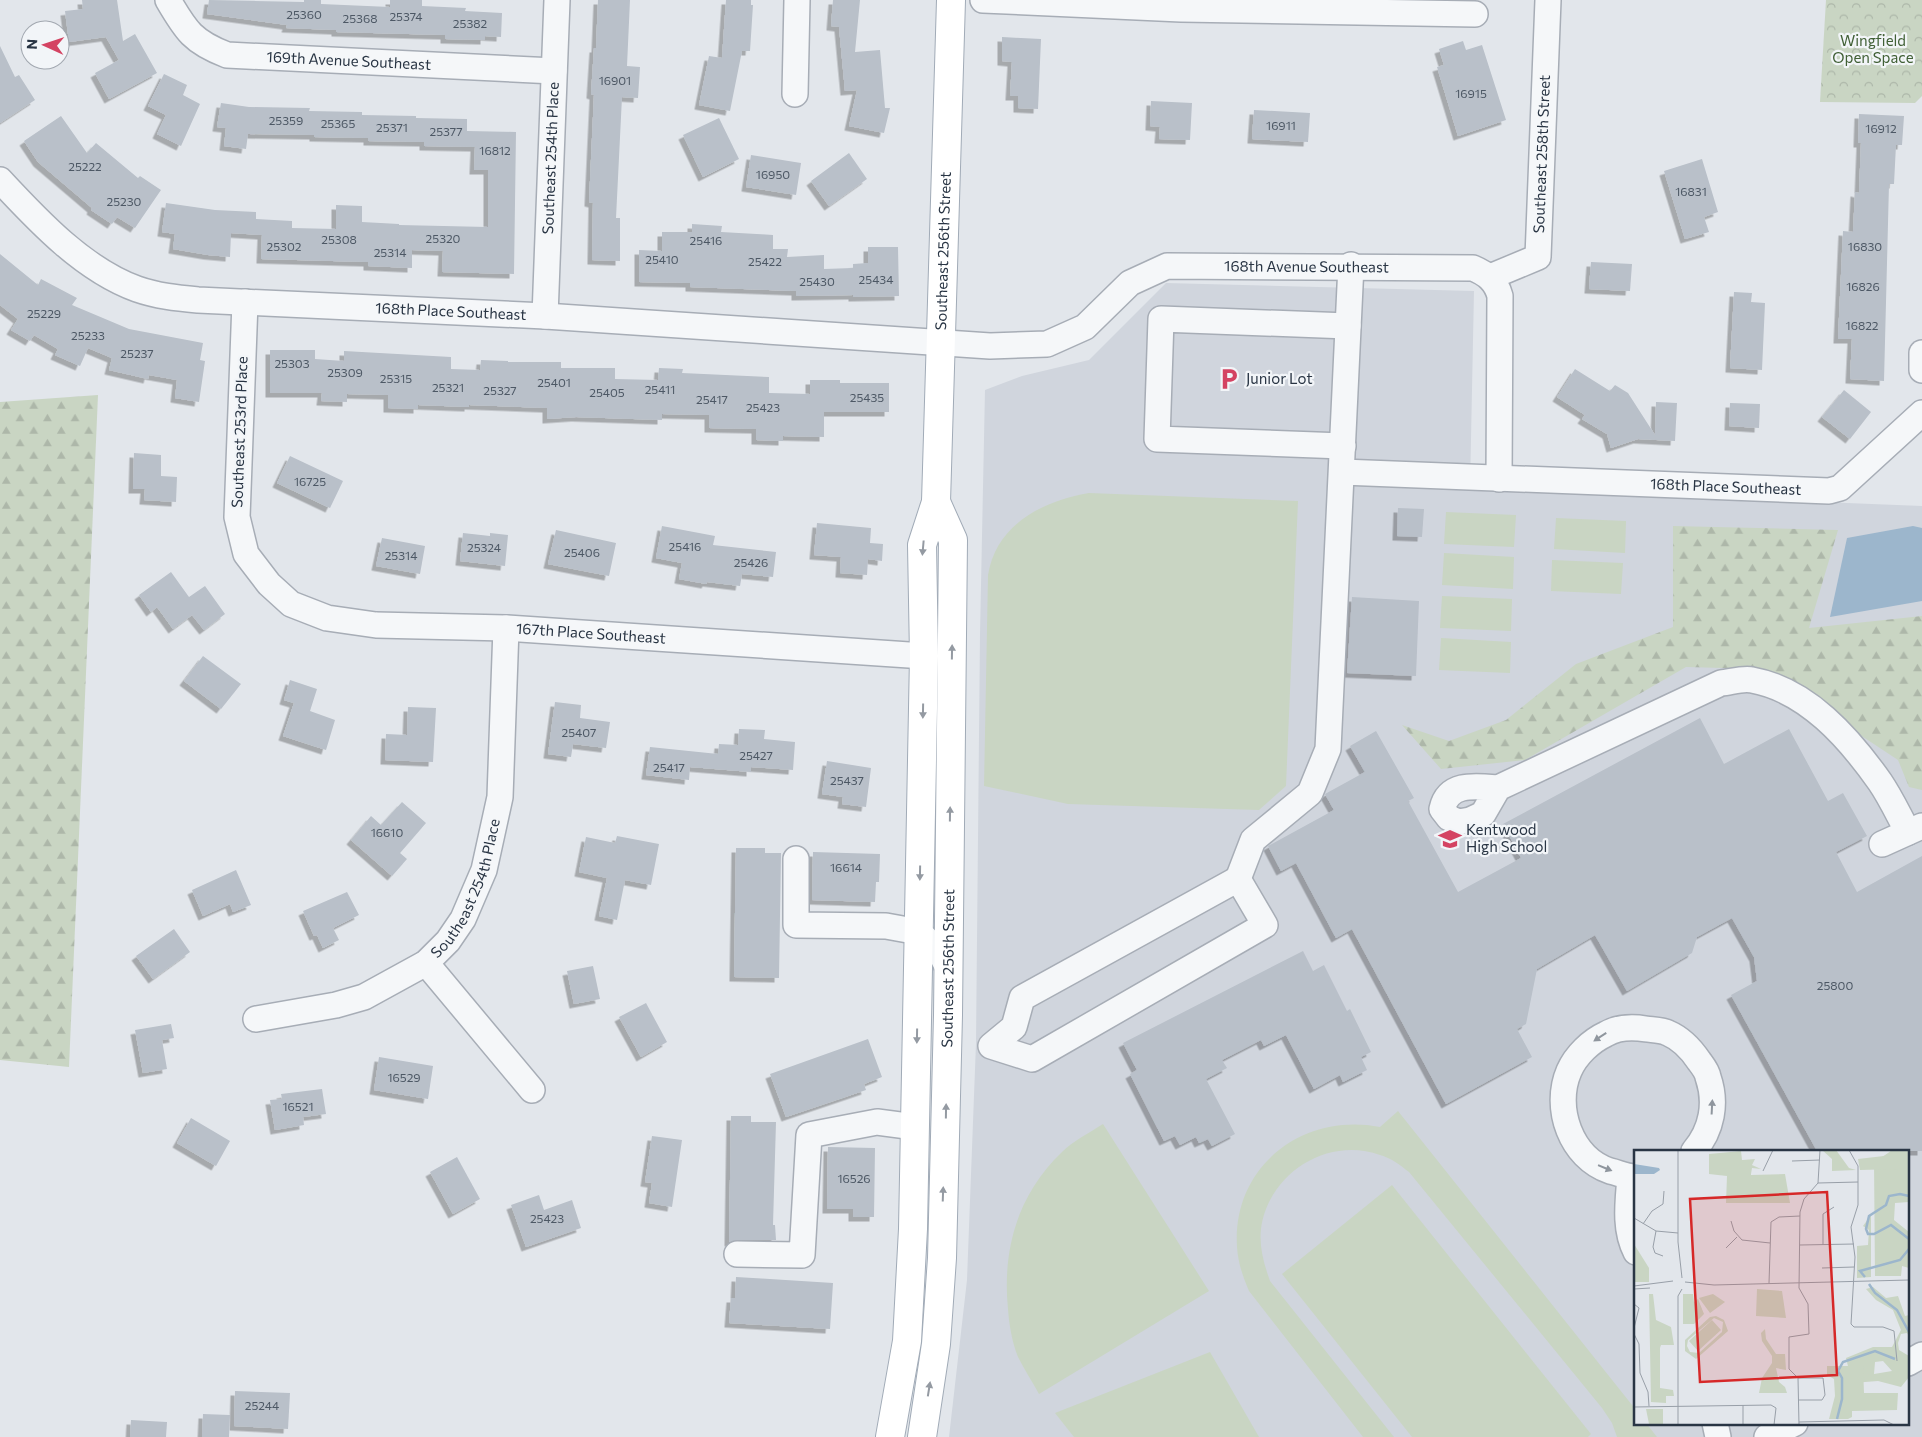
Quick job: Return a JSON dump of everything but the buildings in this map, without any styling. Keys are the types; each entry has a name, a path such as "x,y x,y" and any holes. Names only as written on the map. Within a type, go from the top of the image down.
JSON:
{"main road":[{"name":"Southeast 256th Street","path":"890,1437 907,1341 913,1229 924,656 922,545 936,502 951,0"},
{"name":"Southeast 256th Street","path":"922,1437 936,1344 942,1258 948,968 953,540 936,502"},
{"path":"915,1128 927,1135 944,1159"}],"street":[{"name":"169th Avenue Southeast","path":"168,0 182,24 193,37 206,47 227,55 554,71"},
{"name":"Southeast 254th Place","path":"545,316 556,0"},
{"path":"795,94 797,0"},
{"path":"983,0 1194,5 1352,6 1474,14"},
{"name":"Southeast 258th Street","path":"1490,277 1538,257 1548,0"},
{"name":"168th Place Southeast","path":"2,186 65,246 98,269 136,288 164,296 198,300 545,316 941,344"},
{"name":"168th Avenue Southeast","path":"941,344 990,346 1048,344 1085,327 1130,283 1166,266 1473,268 1490,277"},
{"path":"1238,879 1266,925 1032,1058 991,1046 1014,1027 1022,998 1238,879 1253,840 1310,793 1328,749 1351,266"},
{"path":"1490,277 1497,285 1500,296 1499,479"},
{"name":"Southeast 253rd Place","path":"245,302 237,517 246,554 268,584"},
{"path":"1343,446 1157,439 1161,319 1348,326"},
{"path":"1922,353 1922,370"},
{"name":"168th Place Southeast","path":"1342,472 1830,492 1840,488 1922,412"},
{"name":"167th Place Southeast","path":"268,584 291,604 327,618 376,625 506,628 924,656"},
{"name":"Southeast 254th Place","path":"256,1019 336,1005 364,998 426,963 448,941 463,919 484,870 493,836 500,797 506,628"},
{"path":"1498,788 1722,683 1750,679 1784,690 1821,714 1846,740 1915,829 1882,844"},
{"path":"796,859 796,925 886,926 919,932 941,954 948,968"},
{"path":"426,963 532,1090"},
{"path":"1634,1248 1628,1224 1633,1177 1599,1167 1580,1150 1567,1127 1562,1101 1569,1071 1584,1049 1606,1033 1632,1026 1668,1032 1690,1047 1708,1076 1713,1101 1712,1117 1702,1142 1695,1150"},
{"path":"737,1254 802,1255 808,1135 877,1122 915,1128"},
{"path":"1910,1362 1922,1355"},
{"path":"1715,1424 1718,1437"}],"shaded area":[{"name":"Kentwood High School","path":"1166,283 1474,291 1470,488 1922,506 1922,1437 949,1437 967,1280 976,1043 980,634 985,390 1022,376 1089,360"}],"green space":[{"name":"Wingfield Open Space","path":"1826,0 1922,0 1922,96 1915,103 1820,102"},
{"path":"98,395 69,1067 0,1060 0,402"},
{"path":"1089,493 1298,501 1286,786 1259,810 1068,804 984,786 988,575 993,557 1011,529 1024,518 1055,502"},
{"path":"1446,512 1516,515 1514,547 1444,544"},
{"path":"1556,518 1626,521 1625,553 1554,549"},
{"path":"1673,526 1838,530 1809,628 1922,616 1922,790 1909,787 1898,760 1760,669 1686,667 1525,760 1441,769 1402,725 1449,741 1506,720 1576,664 1673,627"},
{"path":"1444,553 1514,557 1513,589 1442,585"},
{"path":"1552,560 1623,563 1621,594 1551,591"},
{"path":"1442,596 1512,599 1511,631 1440,628"},
{"path":"1441,638 1511,642 1510,673 1439,670"},
{"path":"1398,1111 1634,1407 1634,1424 1647,1424 1657,1437 1617,1437 1612,1423 1602,1408 1409,1172 1392,1160 1360,1150 1340,1151 1321,1156 1303,1164 1288,1176 1275,1192 1266,1209 1261,1229 1261,1249 1270,1281 1394,1437 1363,1437 1249,1291 1241,1270 1237,1247 1239,1218 1246,1192 1260,1169 1278,1151 1300,1137 1324,1128 1352,1125 1380,1127"},
{"path":"1103,1124 1209,1291 1039,1394 1018,1357 1011,1333 1007,1287 1011,1244 1024,1204 1047,1168 1071,1144"},
{"path":"1392,1185 1591,1434 1588,1437 1412,1437 1282,1274"},
{"path":"1210,1352 1259,1437 1074,1437 1055,1413"}],"water":[{"path":"1913,526 1922,528 1922,601 1830,617 1847,538"}],"place":[{"name":"Junior Lot","path":"1229,379"},
{"name":"Kentwood High School","path":"1450,839"}]}
